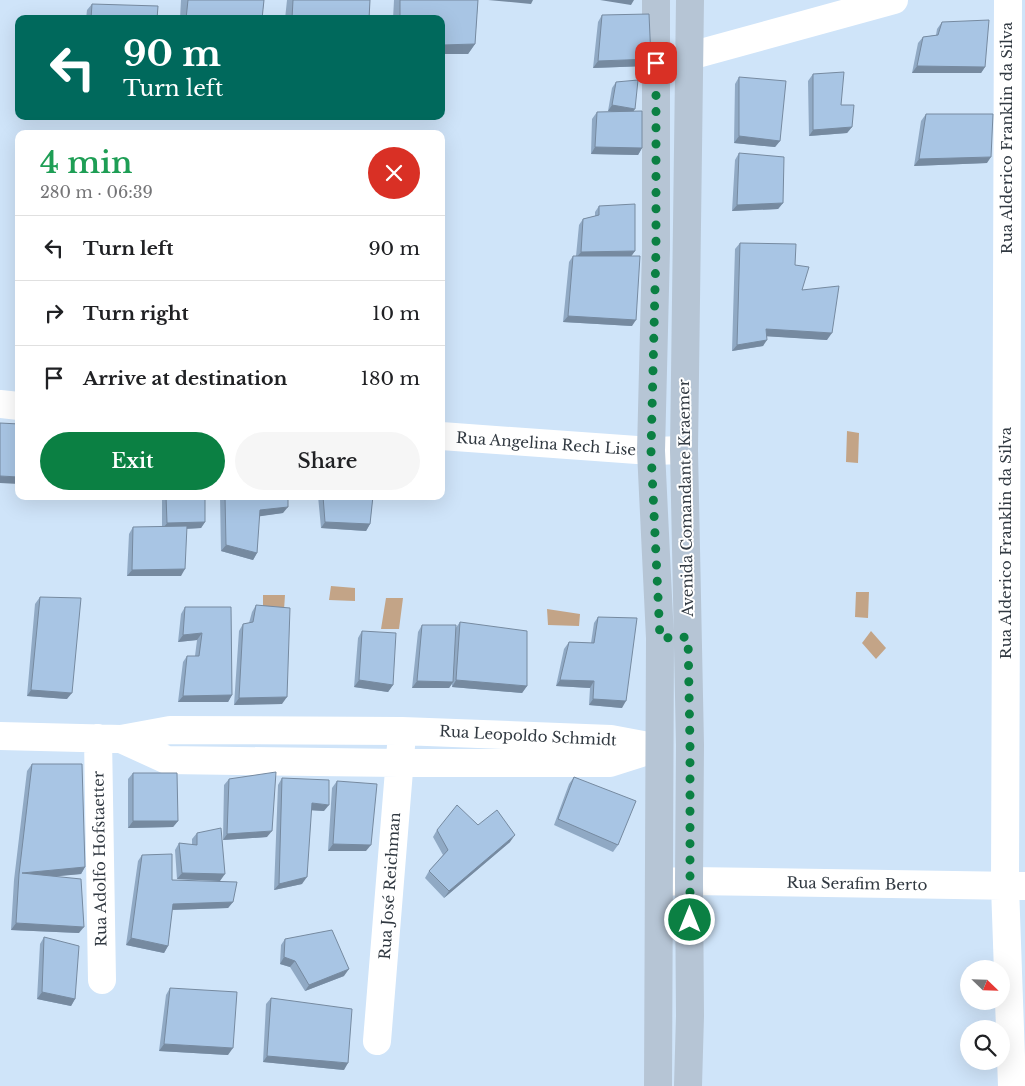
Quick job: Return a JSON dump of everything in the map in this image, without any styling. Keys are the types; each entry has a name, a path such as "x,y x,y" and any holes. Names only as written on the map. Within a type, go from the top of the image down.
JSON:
{"main road":[{"name":"Avenida Comandante Kraemer","path":"656,0 656,249 651,451 660,638 658,1086"},
{"name":"Avenida Comandante Kraemer","path":"688,1086 690,1016 690,745 684,450 690,0"},
{"path":"656,249 686,248"},
{"path":"660,638 688,637"},
{"path":"658,1016 690,1016"}],"street":[{"path":"656,63 690,56 894,0"},
{"name":"Rua Alderico Franklin da Silva","path":"1008,0 1015,886 1012,1086"},
{"path":"0,404 15,406"},
{"name":"Rua Angelina Rech Lise","path":"445,436 651,451 684,450"},
{"name":"Rua Leopoldo Schmidt","path":"0,736 110,738 170,730 402,731 611,739 659,748"},
{"name":"Rua José Reichman","path":"377,1041 402,731"},
{"name":"Rua Leopoldo Schmidt","path":"110,738 167,760 610,764 659,748"},
{"name":"Rua Adolfo Hofstaetter","path":"102,980 110,738"},
{"path":"659,748 690,745"},
{"name":"Rua Serafim Berto","path":"659,882 1015,886"}],"shaded area":[{"path":"847,431 859,433 858,463 846,462"},
{"path":"331,586 355,588 355,601 329,600"},
{"path":"856,592 869,592 868,618 855,617"},
{"path":"263,595 285,595 284,610 263,609"},
{"path":"386,598 403,598 399,629 381,629"},
{"path":"547,609 580,614 579,626 548,625"},
{"path":"871,631 886,648 876,659 862,643"}],"building":[{"path":"188,0 264,0 262,15 186,15"},
{"path":"293,0 370,0 369,15 292,15"},
{"path":"400,0 478,0 475,44 445,45 445,15 400,15"},
{"path":"92,4 158,6 157,15 91,15"},
{"path":"649,14 651,59 598,61 602,15"},
{"path":"989,20 985,67 917,66 923,37 938,35 942,22"},
{"path":"844,72 841,105 854,105 852,127 813,130 813,74"},
{"path":"739,77 786,81 780,141 739,136"},
{"path":"638,80 635,109 612,105 616,82"},
{"path":"642,111 642,148 595,147 597,112"},
{"path":"926,114 993,114 991,157 919,159"},
{"path":"739,153 784,157 783,203 737,205"},
{"path":"635,204 635,251 581,252 583,219 599,215 599,206"},
{"path":"740,243 796,244 795,265 809,267 802,290 839,286 832,333 766,329 767,340 737,345"},
{"path":"573,256 640,256 636,320 568,316"},
{"path":"0,423 15,424 15,477 0,476"},
{"path":"166,500 205,500 205,522 167,523"},
{"path":"225,500 288,500 288,507 260,510 257,553 226,545"},
{"path":"323,500 373,500 370,524 325,522"},
{"path":"187,526 185,569 132,570 133,527"},
{"path":"40,597 81,598 72,693 31,690"},
{"path":"256,605 290,608 287,697 239,698 243,624 253,622"},
{"path":"185,607 231,607 232,695 183,696 187,656 199,656 202,633 183,635"},
{"path":"598,617 637,618 626,701 593,699 594,681 560,680 569,642 594,643"},
{"path":"460,622 527,631 527,686 456,680"},
{"path":"422,625 456,625 453,682 417,681"},
{"path":"362,631 396,633 393,685 359,680"},
{"path":"32,764 82,764 85,867 22,873 81,879 84,927 16,923 19,874"},
{"path":"276,772 272,831 227,834 229,779"},
{"path":"133,773 177,773 178,821 133,821"},
{"path":"574,777 636,801 618,845 558,819"},
{"path":"282,778 329,780 329,805 312,803 307,877 279,884"},
{"path":"337,781 377,784 371,845 333,844"},
{"path":"457,805 478,825 497,810 515,835 449,891 429,871 448,850 437,830"},
{"path":"221,828 225,874 182,873 179,843 197,845 197,833"},
{"path":"172,854 172,880 237,882 233,902 173,904 168,946 131,938 142,855"},
{"path":"332,930 349,969 309,985 295,961 284,957 285,939"},
{"path":"44,937 79,946 75,999 42,992"},
{"path":"170,988 237,992 233,1048 164,1044"},
{"path":"271,998 352,1009 348,1063 267,1056"}],"route":[{"path":"656,63 656,249 651,451 660,638 688,637 690,920"}]}
